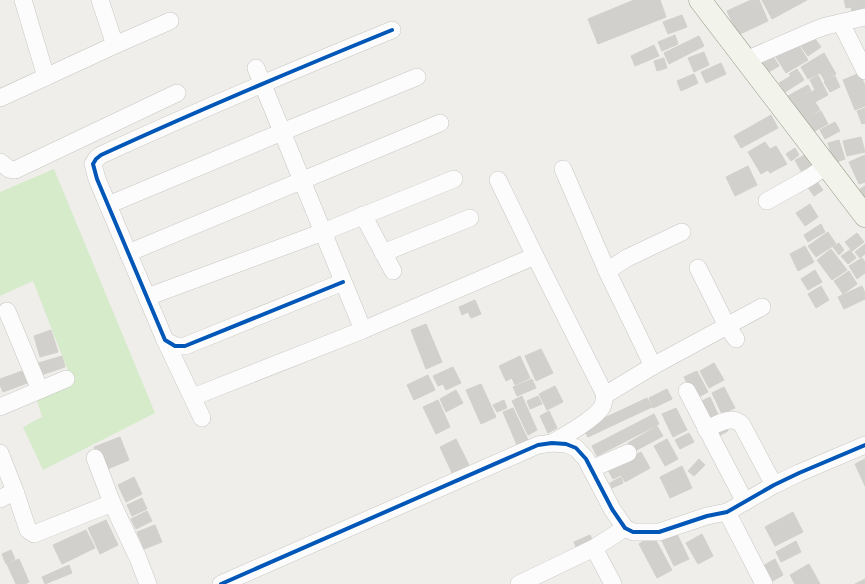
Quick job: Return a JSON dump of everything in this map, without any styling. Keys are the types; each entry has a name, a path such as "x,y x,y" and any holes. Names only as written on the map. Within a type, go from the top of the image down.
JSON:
{"street":[{"path":"23,0 46,77"},
{"path":"100,0 115,45"},
{"path":"700,0 865,216"},
{"path":"746,60 815,30 865,18"},
{"path":"0,98 115,45 170,22"},
{"path":"841,23 865,72"},
{"path":"202,418 165,340 97,179 93,164 101,155 141,137 259,76 392,30"},
{"path":"259,76 363,330"},
{"path":"108,205 417,77"},
{"path":"0,162 8,169 15,170 177,93"},
{"path":"128,253 440,123"},
{"path":"767,201 810,177 826,166"},
{"path":"563,169 607,271 653,366"},
{"path":"147,297 323,232 454,178"},
{"path":"498,180 605,395 602,407 596,414 574,430 552,443"},
{"path":"363,215 393,271"},
{"path":"384,253 470,218"},
{"path":"607,271 627,258 682,232"},
{"path":"193,397 363,330 535,256"},
{"path":"698,268 731,333"},
{"path":"165,340 175,346 185,346 343,282"},
{"path":"605,395 653,366 731,333 762,307"},
{"path":"7,311 40,390"},
{"path":"0,407 66,379"},
{"path":"687,391 745,502"},
{"path":"706,429 729,419 739,422 774,485"},
{"path":"221,584 538,446 552,443 566,444 576,448 586,460 612,509 625,528 633,532 659,532 708,516 727,512 774,485 865,445"},
{"path":"0,453 7,495 28,530 34,534 112,503"},
{"path":"591,469 628,453"},
{"path":"94,458 148,584"},
{"path":"727,512 764,584"},
{"path":"529,582 594,548 625,528"},
{"path":"594,548 613,584"}],"green space":[{"path":"54,169 155,413 43,470 23,427 42,417 36,397 72,381 33,281 0,296 0,192"}],"building":[{"path":"634,0 660,0 666,17 598,44 588,19"},
{"path":"751,0 759,0 768,21 738,35 727,11"},
{"path":"762,0 807,0 772,19"},
{"path":"844,0 865,0 865,9 852,12 851,7 846,8"},
{"path":"682,15 687,27 668,34 663,22"},
{"path":"675,35 678,44 662,51 658,42"},
{"path":"699,36 704,46 669,64 664,53"},
{"path":"813,36 821,47 808,56 800,45"},
{"path":"796,41 808,60 786,73 774,54"},
{"path":"654,45 659,56 635,66 631,56"},
{"path":"704,52 709,65 694,72 688,58"},
{"path":"824,53 836,74 825,81 820,73 808,79 801,67"},
{"path":"773,56 779,66 767,73 761,64"},
{"path":"664,58 667,68 657,71 654,61"},
{"path":"721,63 726,74 706,83 701,72"},
{"path":"797,69 804,80 785,92 779,83 791,76 789,74"},
{"path":"860,73 865,86 865,106 855,110 843,80"},
{"path":"694,74 698,83 681,91 677,81"},
{"path":"818,75 828,95 802,109 796,100 815,90 810,80"},
{"path":"835,76 840,87 830,92 824,82"},
{"path":"808,85 811,91 796,100 802,109 815,102 820,110 800,122 786,97"},
{"path":"865,108 865,123 862,124 857,111"},
{"path":"821,111 828,124 811,133 804,120"},
{"path":"771,115 778,128 741,148 734,136"},
{"path":"835,122 840,131 825,139 820,130"},
{"path":"861,137 865,152 847,156 843,141"},
{"path":"839,140 845,159 834,163 828,143"},
{"path":"765,142 770,149 776,146 787,164 770,173 768,170 761,174 748,152"},
{"path":"795,148 799,155 791,161 786,154"},
{"path":"807,154 813,165 801,171 795,160"},
{"path":"865,155 865,182 859,184 849,162"},
{"path":"748,166 757,185 735,196 726,177"},
{"path":"815,179 823,190 814,196 807,186"},
{"path":"865,186 865,197 860,189"},
{"path":"810,204 818,217 805,226 796,213"},
{"path":"821,224 825,232 808,242 804,235"},
{"path":"828,232 836,244 816,257 808,246"},
{"path":"857,233 864,242 852,251 845,242"},
{"path":"839,243 844,250 839,255 833,247"},
{"path":"865,244 865,254 860,258 855,252"},
{"path":"805,246 814,262 798,271 790,254"},
{"path":"831,249 847,270 832,280 817,260"},
{"path":"850,250 856,258 848,264 841,256"},
{"path":"862,258 865,262 865,273 857,279 849,266"},
{"path":"815,270 822,282 808,290 801,279"},
{"path":"849,271 857,284 843,294 834,281"},
{"path":"821,286 829,300 816,308 808,294"},
{"path":"862,286 865,293 865,299 844,309 838,297"},
{"path":"475,300 481,314 471,318 468,312 462,315 459,307"},
{"path":"426,324 442,362 426,369 411,330"},
{"path":"51,330 58,352 40,357 34,336"},
{"path":"541,349 553,373 536,381 525,356"},
{"path":"62,356 65,367 38,376 35,364"},
{"path":"520,356 530,378 515,385 512,378 506,381 499,366"},
{"path":"714,363 724,380 709,388 700,371"},
{"path":"453,367 461,383 446,390 443,384 438,386 433,376"},
{"path":"25,370 30,382 3,392 0,385 0,379"},
{"path":"697,371 708,392 695,399 684,377"},
{"path":"428,375 435,390 414,400 407,385"},
{"path":"532,379 536,388 517,396 513,387"},
{"path":"481,384 496,417 481,424 466,390"},
{"path":"555,386 563,402 547,410 539,394"},
{"path":"724,387 735,408 722,414 712,393"},
{"path":"667,389 672,399 653,408 649,398"},
{"path":"456,390 463,403 446,412 440,399"},
{"path":"522,396 537,430 528,435 512,401"},
{"path":"538,396 542,404 530,409 527,401"},
{"path":"710,397 720,419 707,426 696,404"},
{"path":"647,398 652,407 588,437 583,428"},
{"path":"438,400 450,427 436,434 423,407"},
{"path":"504,400 507,408 497,412 493,405"},
{"path":"513,408 528,440 517,445 503,412"},
{"path":"676,408 687,430 673,437 662,414"},
{"path":"549,411 557,428 548,433 540,416"},
{"path":"654,414 659,424 597,456 592,446"},
{"path":"724,423 728,431 713,439"},
{"path":"657,426 663,436 633,452 628,443"},
{"path":"689,433 694,442 680,449 675,440"},
{"path":"120,437 129,460 103,471 94,447"},
{"path":"456,439 470,467 453,475 440,447"},
{"path":"667,439 678,459 665,466 654,446"},
{"path":"641,452 650,468 625,482 621,475 613,479 608,470"},
{"path":"699,459 705,465 694,476 688,471"},
{"path":"865,459 865,486 855,464"},
{"path":"682,466 692,488 670,498 660,477"},
{"path":"134,477 142,494 126,502 118,485"},
{"path":"621,477 623,483 612,488 610,483"},
{"path":"142,498 147,509 132,516 127,505"},
{"path":"147,511 152,521 136,529 131,519"},
{"path":"793,512 803,532 775,546 765,527"},
{"path":"106,520 118,545 100,554 88,528"},
{"path":"155,525 162,542 144,549 137,532"},
{"path":"86,530 95,548 62,564 53,545"},
{"path":"677,534 689,559 674,566 662,541"},
{"path":"702,534 713,556 698,564 686,543"},
{"path":"590,535 594,544 578,552 574,542"},
{"path":"653,535 672,570 657,578 639,544"},
{"path":"796,541 801,552 781,562 776,552"},
{"path":"11,550 15,559 6,564 2,554"},
{"path":"19,559 29,582 25,584 16,584 7,564"},
{"path":"775,559 783,575 769,583 761,567"},
{"path":"809,564 820,584 795,584 790,575"},
{"path":"69,565 72,573 45,584 42,577"},
{"path":"865,579 865,584 855,584"}],"cycle path":[{"path":"343,282 185,346 175,346 165,340 97,179 93,164 101,155 246,91 392,30"},
{"path":"221,584 538,445 552,443 566,444 576,448 586,459 612,509 625,528 633,532 659,532 707,516 727,512 774,485 865,445"}]}
